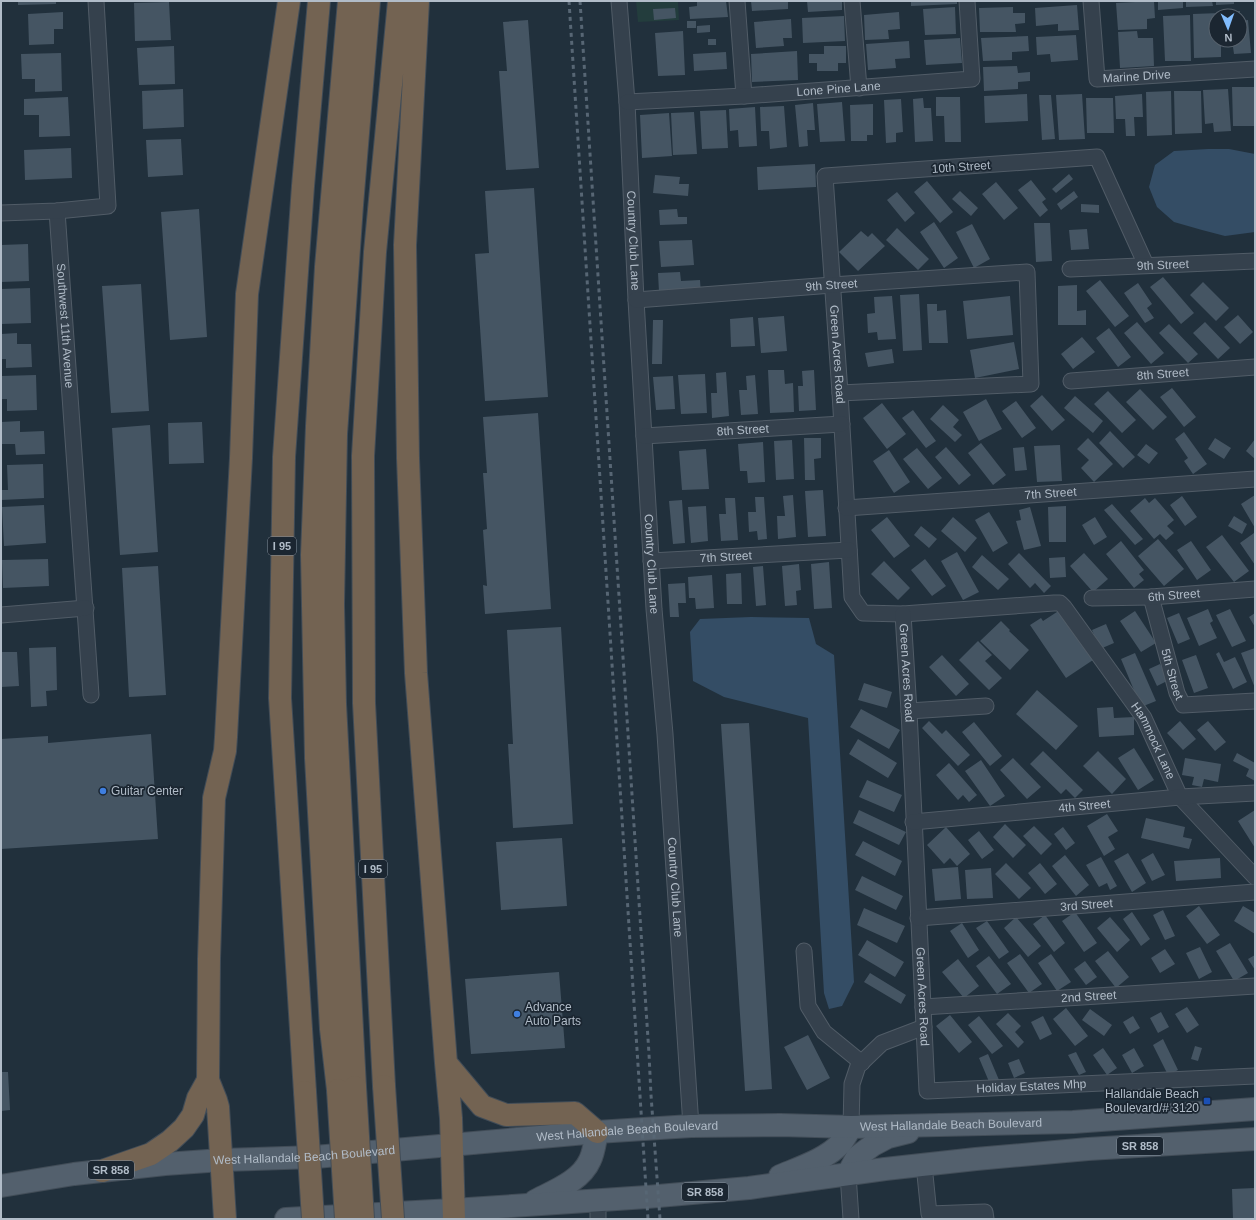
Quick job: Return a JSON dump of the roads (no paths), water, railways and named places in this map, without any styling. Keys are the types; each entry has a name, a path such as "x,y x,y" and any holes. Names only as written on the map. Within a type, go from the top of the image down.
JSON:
{"highway":[{"path":"225,1219 222,1160 216,1100 208,1080 209,959 214,798 225,750 226,737 241,458 247,294 289,1"},
{"name":"I 95","path":"313,1219 280,682 284,457 303,186 319,1"},
{"path":"349,1 326,267 317,426 312,555 316,758 331,1030 346,1089 363,1219"},
{"path":"346,1219 346,1089 333,604 336,434 352,204 369,1"},
{"name":"I 95","path":"393,1219 384,1086 364,703 363,456 375,252 399,1"},
{"path":"418,1 406,245 408,458 416,673 451,1118 453,1214"},
{"path":"446,1063 482,1106 506,1116 576,1113 597,1132"},
{"path":"102,1171 151,1154 184,1128 193,1115 198,1098 208,1080"}],"main road":[{"name":"West Hallandale Beach Boulevard","path":"1,1186 102,1171 165,1164 222,1160 315,1157 597,1132 691,1126 780,1125 851,1127 1073,1122 1255,1109"},
{"path":"848,1174 857,1157 873,1145 888,1137 934,1124"},
{"path":"749,1188 813,1163 840,1144 851,1127"},
{"path":"528,1205 568,1183 584,1170 591,1159 597,1132"},
{"name":"SR 858","path":"286,1219 453,1214 528,1205 598,1209 647,1197 749,1188 924,1165 1088,1149 1253,1139"}],"street":[{"path":"1,213 57,211 108,206 96,1"},
{"name":"Country Club Lane","path":"619,1 644,436 691,1126"},
{"path":"737,1 744,96"},
{"path":"852,1 859,88"},
{"name":"Lone Pine Lane","path":"626,102 744,96 972,79 967,1"},
{"name":"Marine Drive","path":"1091,1 1097,79 1255,69"},
{"name":"10th Street","path":"825,176 1097,157 1146,265"},
{"name":"Green Acres Road","path":"825,176 852,596 863,613 903,614 927,1091"},
{"name":"Southwest 11th Avenue","path":"57,211 91,695"},
{"name":"9th Street","path":"1070,269 1255,261"},
{"name":"9th Street","path":"636,300 1027,272 1031,384 840,393"},
{"name":"8th Street","path":"1071,382 1255,367"},
{"name":"8th Street","path":"644,436 842,424"},
{"name":"7th Street","path":"846,508 1255,479"},
{"name":"7th Street","path":"652,561 849,550"},
{"name":"6th Street","path":"1092,598 1151,597 1255,589"},
{"name":"5th Street","path":"1151,597 1177,693 1183,704 1255,701"},
{"name":"Hammock Lane","path":"903,614 1054,602 1060,603 1144,718 1180,797 1255,877"},
{"path":"1,615 86,608"},
{"path":"909,711 986,706"},
{"name":"4th Street","path":"913,822 1180,797 1255,794"},
{"name":"3rd Street","path":"918,918 1255,892"},
{"path":"804,950 808,1006 824,1032 862,1063"},
{"name":"2nd Street","path":"922,1007 1255,986"},
{"path":"851,1127 852,1084 858,1066 882,1043 924,1027"},
{"name":"Holiday Estates Mhp","path":"927,1091 1255,1076"},
{"path":"924,1165 929,1214 985,1212 986,1219"},
{"path":"848,1174 851,1219"}],"water":[{"path":"1229,149 1255,154 1255,232 1225,236 1174,222 1157,207 1149,187 1155,165 1174,151"},
{"path":"751,617 809,618 816,644 834,655 854,982 842,1006 829,1009 824,993 808,718 724,697 693,681 690,632 700,619"}],"railway":[{"path":"569,1 648,1219"},
{"path":"580,1 660,1219"}],"place":[{"name":"Guitar Center","path":"103,791"},
{"name":"Advance Auto Parts","path":"517,1014"},
{"name":"Hallandale Beach Boulevard/# 3120","path":"1207,1101"}]}
